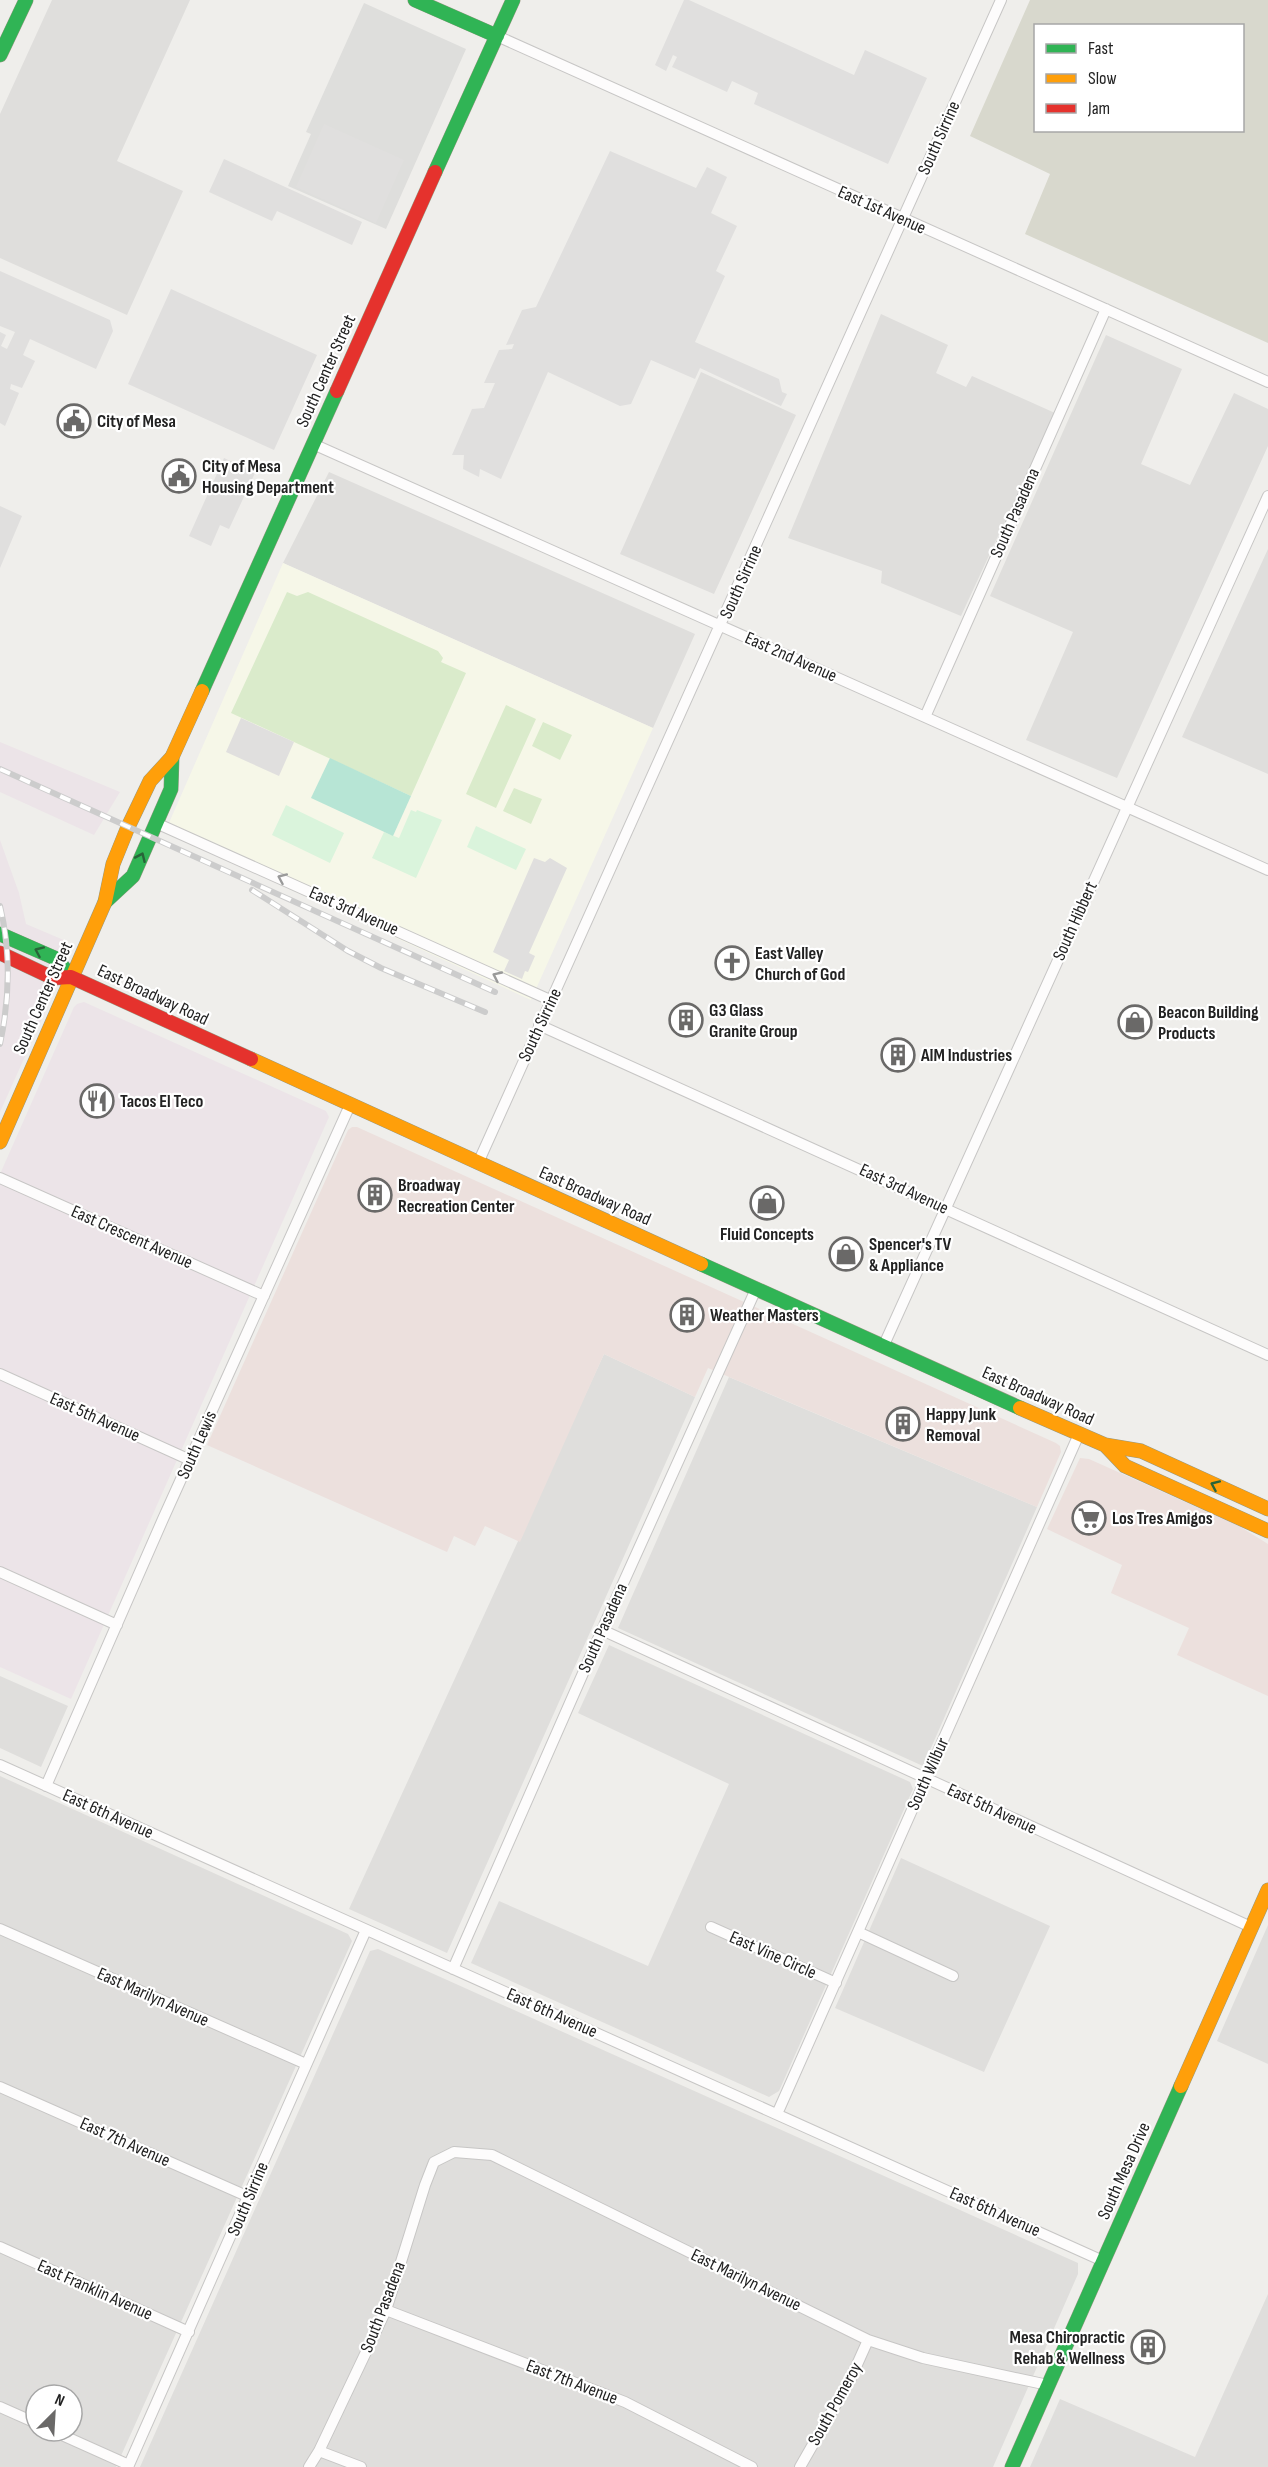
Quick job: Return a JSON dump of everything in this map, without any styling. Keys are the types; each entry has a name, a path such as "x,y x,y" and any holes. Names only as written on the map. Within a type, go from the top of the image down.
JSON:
{"main road":[{"path":"0,55 26,0"},
{"path":"415,0 497,36"},
{"name":"South Center Street","path":"0,1142 105,902 112,864 133,817 150,781 172,757 513,0"},
{"name":"South Center Street","path":"105,902 133,876 171,789 172,757"},
{"path":"0,934 57,959 71,977"},
{"path":"0,953 53,978 71,977"},
{"name":"East Broadway Road","path":"71,977 1105,1446 1141,1451 1268,1509"},
{"name":"East Broadway Road","path":"1105,1446 1125,1466 1268,1531"},
{"name":"South Mesa Drive","path":"1012,2467 1268,1890"}],"street":[{"name":"South Sirrine","path":"478,1163 1001,0"},
{"name":"East 1st Avenue","path":"497,36 1268,382"},
{"name":"South Pasadena","path":"925,717 1106,309"},
{"name":"East 2nd Avenue","path":"314,444 1268,870"},
{"name":"South Hibbert","path":"883,1347 1268,496"},
{"name":"East 3rd Avenue","path":"156,823 283,878 550,1000"},
{"name":"East 3rd Avenue","path":"539,1024 1268,1355"},
{"name":"South Lewis","path":"46,1786 350,1105"},
{"name":"East Crescent Avenue","path":"0,1178 264,1296"},
{"name":"South Pasadena","path":"453,1969 602,1630 756,1289"},
{"name":"East 5th Avenue","path":"0,1374 190,1460"},
{"name":"South Wilbur","path":"777,2114 1079,1434"},
{"path":"0,1572 117,1625"},
{"name":"East 5th Avenue","path":"602,1630 1251,1928"},
{"name":"East 6th Avenue","path":"0,1765 1103,2261"},
{"name":"East Vine Circle","path":"711,1927 836,1983"},
{"name":"East Marilyn Avenue","path":"0,1929 306,2064"},
{"name":"South Sirrine","path":"128,2466 366,1930"},
{"path":"858,1932 953,1976"},
{"name":"East 7th Avenue","path":"0,2087 249,2197"},
{"name":"South Pasadena","path":"309,2467 319,2451 386,2310 424,2185 434,2162 454,2152"},
{"name":"East Marilyn Avenue","path":"454,2152 492,2155 868,2340 923,2358 1048,2385"},
{"name":"East Franklin Avenue","path":"0,2247 189,2332"},
{"name":"East 7th Avenue","path":"386,2310 626,2402 752,2467"},
{"name":"South Pomeroy","path":"800,2467 851,2378 868,2340"},
{"path":"0,2407 24,2418"},
{"path":"79,2443 128,2466"},
{"path":"319,2451 360,2467"}],"shaded area":[{"path":"52,0 190,0 117,161 183,191 127,315 0,258 0,114"},
{"path":"684,0 689,0 854,75 865,50 927,78 888,164 754,104 758,93 732,81 727,92 672,67 677,57 673,55 666,71 655,65"},
{"path":"1030,0 1268,0 1268,343 1025,234 1050,174 970,136"},
{"path":"364,3 466,49 386,229 288,186 311,134 306,132"},
{"path":"324,124 404,160 376,223 296,187"},
{"path":"610,151 696,188 707,167 727,177 711,213 737,226 716,271 725,276 695,342 779,379 782,392 787,394 781,406 700,368 695,379 651,360 631,404 620,406 548,372 501,479 480,469 479,477 463,469 464,455 452,455 472,409 484,408 495,383 484,383 499,350 512,349 514,344 506,345 522,310 536,307"},
{"path":"224,159 362,222 352,245 277,211 272,221 209,192"},
{"path":"0,271 110,320 113,331 96,369 30,339 23,355 35,361 22,388 11,384 10,389 19,393 5,426 0,423 0,332 6,335 1,346 7,349 15,332 0,326"},
{"path":"171,289 317,355 274,450 128,384"},
{"path":"881,314 948,345 936,373 966,387 972,376 1055,413 961,616 881,583 882,571 788,538"},
{"path":"1106,335 1182,369 1141,464 1190,485 1234,393 1268,409 1268,446 1117,778 1026,740 1073,632 990,596"},
{"path":"701,372 796,415 714,594 620,554"},
{"path":"224,458 255,473 229,529 220,525 211,546 189,536"},
{"path":"329,472 695,634 653,728 283,563"},
{"path":"0,506 22,516 0,568"},
{"path":"1268,549 1268,774 1182,737"},
{"path":"283,563 653,728 531,1000 165,832"},
{"path":"241,718 294,742 279,776 226,752"},
{"path":"0,742 120,792 94,835 0,792"},
{"path":"0,840 19,893 26,924 66,941 46,985 51,991 50,1001 0,1112"},
{"path":"534,858 545,862 550,858 567,868 529,953 535,956 522,979 504,971 509,960 493,952"},
{"path":"84,1002 326,1111 329,1117 71,1699 0,1667 0,1174 74,1007"},
{"path":"357,1127 1056,1443 1060,1446 1061,1452 1037,1507 708,1368 695,1397 604,1354 520,1542 485,1526 475,1546 454,1536 447,1552 207,1445 348,1130"},
{"path":"604,1354 695,1397 447,1953 349,1909"},
{"path":"729,1377 1037,1507 923,1766 618,1628"},
{"path":"1080,1458 1089,1459 1239,1526 1268,1544 1268,1696 1177,1655 1189,1628 1111,1593 1122,1565 1047,1529"},
{"path":"609,1645 910,1782 913,1789 779,2091 769,2097 471,1963 499,1901 648,1966 729,1784 578,1713"},
{"path":"0,1676 68,1706 41,1767 0,1748"},
{"path":"0,1776 348,1934 352,1941 116,2467 0,2467"},
{"path":"901,1858 1050,1926 984,2072 835,2008"},
{"path":"1268,1925 1268,2064 1217,2041"},
{"path":"378,1949 1078,2263 1078,2274 993,2467 140,2467 370,1951"},
{"path":"1268,2294 1268,2467 1030,2467 1060,2399 1195,2457"}],"green space":[{"path":"287,592 297,596 308,592 438,651 443,658 441,662 466,673 411,796 231,713"},
{"path":"506,705 536,719 496,808 466,794"},
{"path":"543,722 572,735 560,760 532,746"},
{"path":"330,758 411,796 393,836 311,798"},
{"path":"514,788 542,799 531,824 503,811"},
{"path":"286,805 344,833 330,863 272,835"},
{"path":"411,810 416,812 417,810 442,820 416,878 372,858 384,832 399,838"},
{"path":"476,826 526,849 516,870 467,847"}],"railway":[{"path":"0,769 495,992"},
{"path":"252,890 348,951 381,968 485,1012"},
{"path":"0,906 6,940 8,975 6,1009 0,1044"}],"traffic: fast":[{"path":"0,55 26,0"},
{"path":"415,0 497,36"},
{"path":"435,172 513,0"},
{"path":"202,691 337,391"},
{"path":"105,902 133,876 171,789 172,757"},
{"path":"0,934 57,959 71,977"},
{"path":"701,1264 1020,1408"},
{"path":"1012,2467 1181,2086"}],"traffic: slow":[{"path":"0,1142 105,902 113,864 128,827 150,781 172,757 202,691"},
{"path":"251,1059 701,1264"},
{"path":"1020,1408 1105,1445 1141,1451 1268,1509"},
{"path":"1105,1445 1125,1466 1268,1531"},
{"path":"1181,2086 1268,1890"}],"traffic: jam":[{"path":"337,391 435,172"},
{"path":"0,953 53,978 71,977 251,1059"}],"place":[{"name":"City of Mesa","path":"74,421"},
{"name":"City of Mesa Housing Department","path":"179,476"},
{"name":"East Valley Church of God","path":"732,963"},
{"name":"G3 Glass Granite Group","path":"686,1020"},
{"name":"Beacon Building Products","path":"1135,1022"},
{"name":"AIM Industries","path":"898,1055"},
{"name":"Tacos El Teco","path":"97,1101"},
{"name":"Broadway Recreation Center","path":"375,1195"},
{"name":"Fluid Concepts","path":"767,1203"},
{"name":"Spencer's TV & Appliance","path":"846,1254"},
{"name":"Weather Masters","path":"687,1315"},
{"name":"Happy Junk Removal","path":"903,1424"},
{"name":"Los Tres Amigos","path":"1089,1518"},
{"name":"Mesa Chiropractic Rehab & Wellness","path":"1148,2347"}]}
